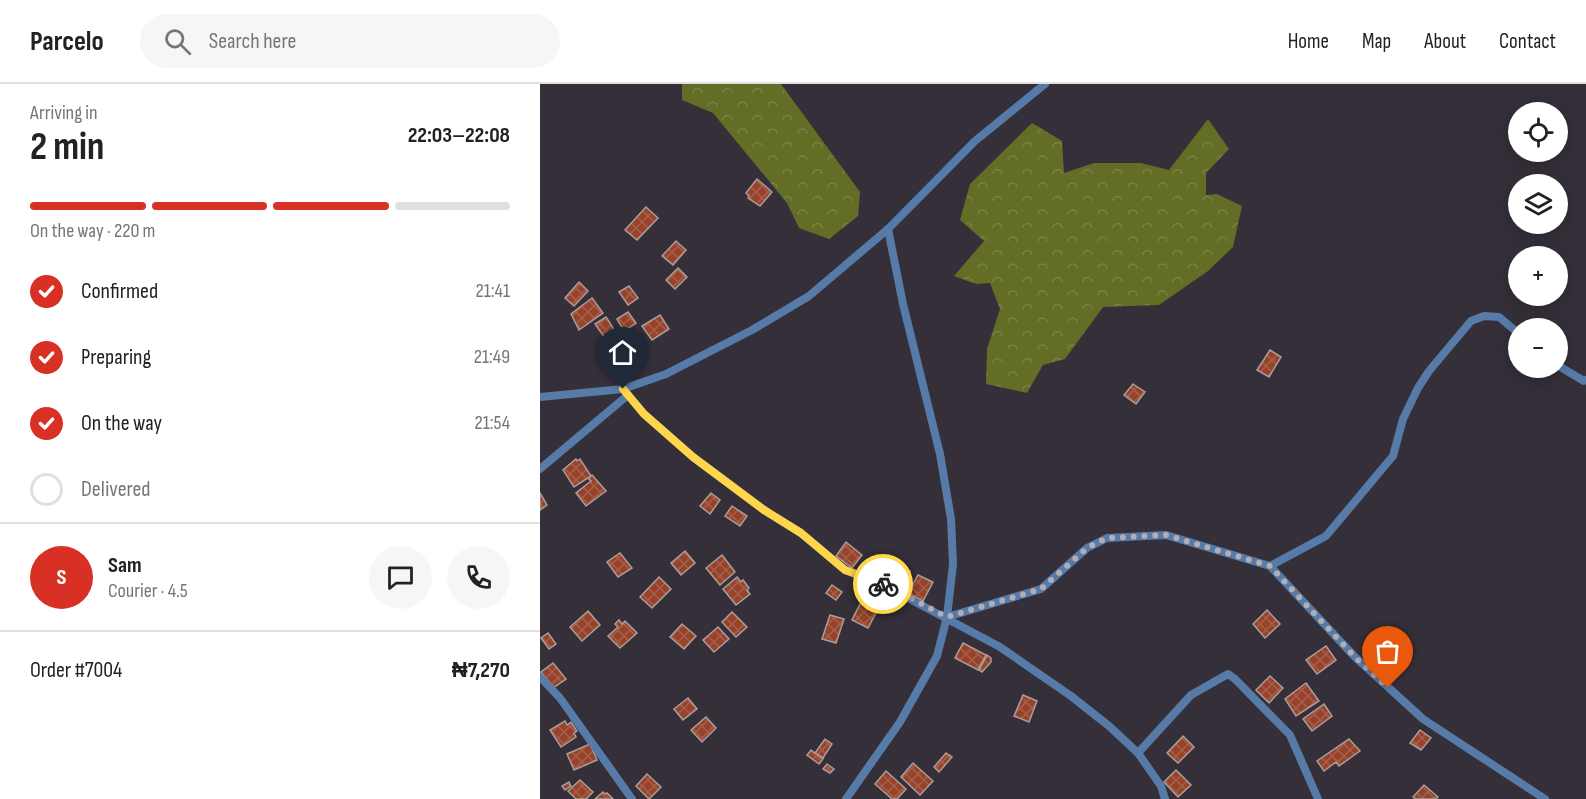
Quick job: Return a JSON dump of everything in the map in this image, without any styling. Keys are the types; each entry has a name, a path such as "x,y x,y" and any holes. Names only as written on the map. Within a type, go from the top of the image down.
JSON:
{"street":[{"path":"540,469 626,392 752,330 809,296 888,230 975,141 1045,84"},
{"path":"848,798 900,722 937,656 947,617 952,564 951,519 940,454 903,304 888,230"},
{"path":"1270,566 1326,536 1393,456 1403,418 1418,388 1429,371 1471,321 1484,316 1499,317 1508,325"},
{"path":"1568,372 1586,380"},
{"path":"540,397 626,392"},
{"path":"626,392 644,414 693,457 764,510 801,533 845,570 876,581 1000,646 1071,696 1138,753 1161,786 1165,799"},
{"path":"947,617 1041,589 1087,548 1107,538 1166,535 1270,566 1354,656 1423,719 1545,799"},
{"path":"1138,753 1191,694 1228,674 1290,735 1318,799"},
{"path":"540,677 560,698 632,799"}],"green space":[{"path":"682,84 781,84 860,192 858,216 829,239 799,228 787,203 713,113 682,100"},
{"path":"1208,119 1229,149 1206,173 1206,195 1217,194 1242,206 1233,247 1208,271 1159,305 1103,307 1065,359 1043,365 1027,393 986,384 987,349 1000,309 990,283 976,284 954,276 984,241 960,220 970,184 1032,123 1062,141 1064,173 1094,163 1141,163 1169,170"}],"building":[{"path":"757,179 772,192 760,206 748,198 746,193"},
{"path":"646,207 658,218 637,240 625,230"},
{"path":"676,241 686,250 673,265 662,256"},
{"path":"678,268 687,277 675,289 666,280"},
{"path":"579,282 588,291 574,306 565,298"},
{"path":"629,286 638,298 628,305 619,292"},
{"path":"592,298 603,313 579,330 571,314"},
{"path":"628,312 636,323 624,331 617,319"},
{"path":"660,315 669,329 652,340 642,326"},
{"path":"606,317 615,331 605,338 595,324"},
{"path":"1270,350 1281,357 1269,377 1257,370"},
{"path":"1133,384 1145,392 1136,404 1124,395"},
{"path":"576,459 577,461 580,459 591,476 574,487 563,470"},
{"path":"592,475 606,491 586,506 576,493 591,481 588,478"},
{"path":"540,493 547,505 540,510"},
{"path":"711,493 720,500 710,514 700,506"},
{"path":"732,506 747,516 740,526 725,516"},
{"path":"846,542 862,555 852,568 836,556"},
{"path":"685,551 695,563 681,575 671,563"},
{"path":"620,553 632,568 618,577 607,562"},
{"path":"722,555 735,572 720,585 706,568"},
{"path":"898,565 910,571 903,586 891,580"},
{"path":"918,575 933,582 923,601 908,593"},
{"path":"659,577 671,589 652,608 640,597"},
{"path":"737,577 741,582 743,580 750,594 736,605 723,589"},
{"path":"832,585 842,592 836,600 826,593"},
{"path":"869,586 886,594 868,628 852,620"},
{"path":"1267,610 1280,624 1265,638 1253,624"},
{"path":"588,611 600,625 582,641 570,627"},
{"path":"732,612 747,627 736,637 722,622"},
{"path":"830,615 844,619 836,643 822,639"},
{"path":"619,620 622,624 625,621 637,633 620,648 608,636 618,627 615,624"},
{"path":"682,624 696,636 684,649 670,637"},
{"path":"718,627 729,639 714,652 703,640"},
{"path":"548,633 556,644 549,649 541,638"},
{"path":"963,643 986,655 978,670 955,658"},
{"path":"1326,646 1336,660 1317,674 1306,660"},
{"path":"987,655 991,658 991,662 982,672 979,670"},
{"path":"553,663 566,679 553,688 541,672"},
{"path":"1270,676 1283,688 1269,703 1256,690"},
{"path":"1306,683 1319,701 1296,716 1285,699"},
{"path":"1023,695 1037,701 1029,722 1014,716"},
{"path":"688,698 697,709 683,720 674,709"},
{"path":"1324,704 1332,716 1312,731 1303,719"},
{"path":"706,717 716,728 702,742 691,730"},
{"path":"565,721 567,725 571,722 577,731 574,733 576,737 561,747 550,730"},
{"path":"1420,730 1431,738 1421,750 1410,743"},
{"path":"1183,736 1194,747 1178,763 1167,753"},
{"path":"825,739 832,744 823,758 815,753"},
{"path":"1349,739 1360,751 1339,766 1336,762 1324,771 1317,761"},
{"path":"590,744 597,760 574,770 567,754"},
{"path":"811,750 823,759 819,764 807,755"},
{"path":"946,753 952,757 939,772 934,767"},
{"path":"913,763 933,781 920,795 901,777"},
{"path":"827,764 834,769 830,773 823,769"},
{"path":"1176,770 1191,785 1178,797 1164,782"},
{"path":"886,771 906,789 897,799 892,799 875,784"},
{"path":"647,774 661,787 649,799 636,786"},
{"path":"580,780 593,792 586,799 576,799 568,791"},
{"path":"569,782 571,786 565,790 562,786"},
{"path":"1424,785 1438,797 1436,799 1413,797"},
{"path":"603,792 607,793 613,799 595,799"}],"way so far":[{"path":"883,584 947,617 1041,589 1087,548 1107,538 1166,535 1270,566 1354,656 1388,688"}],"route":[{"path":"623,389 644,414 693,457 764,510 801,533 845,570 883,584"}]}
